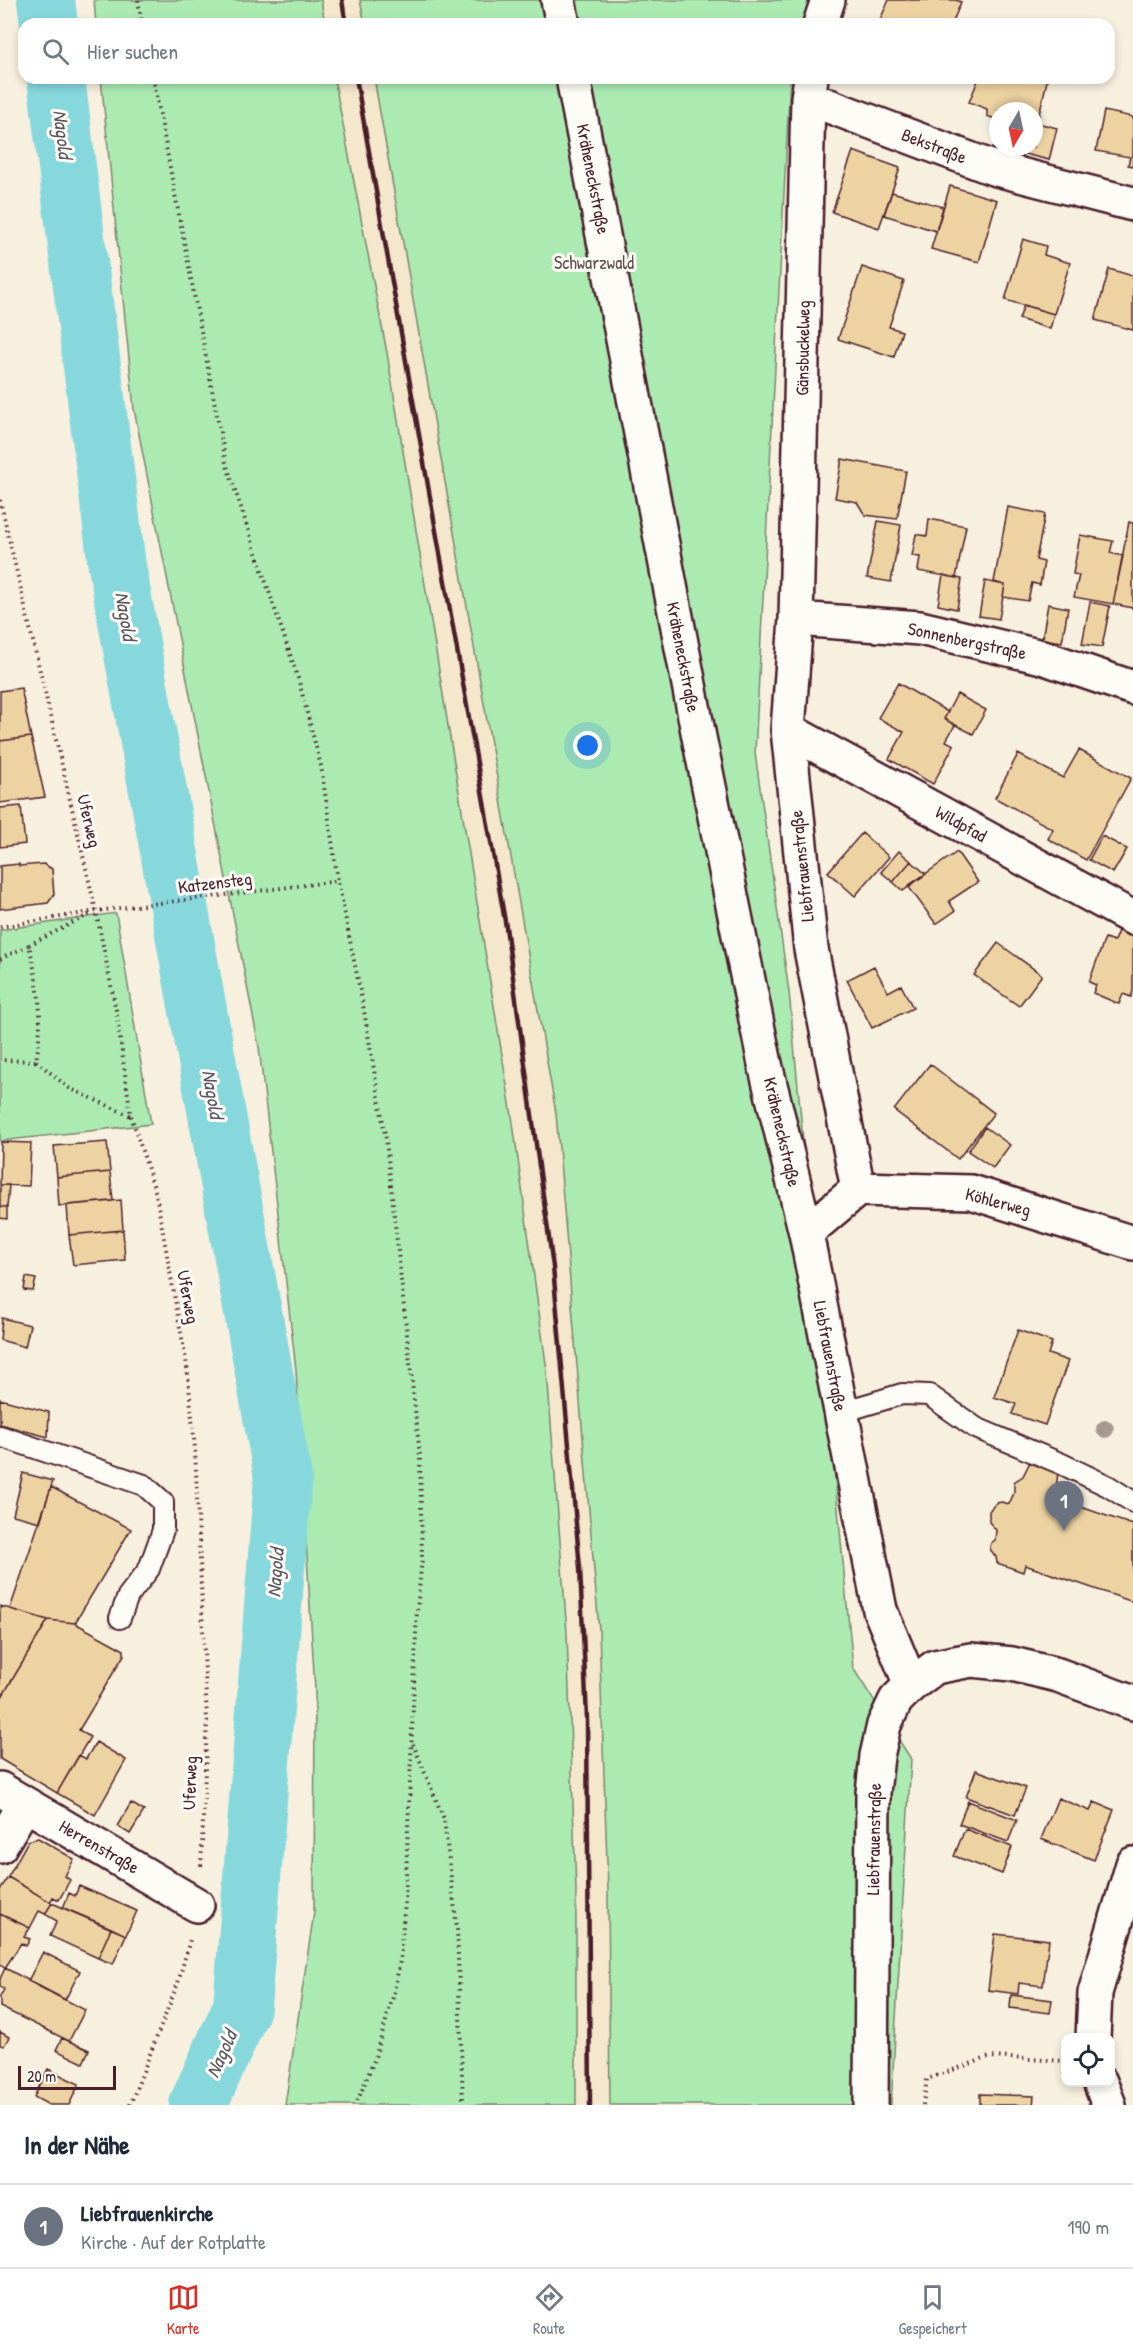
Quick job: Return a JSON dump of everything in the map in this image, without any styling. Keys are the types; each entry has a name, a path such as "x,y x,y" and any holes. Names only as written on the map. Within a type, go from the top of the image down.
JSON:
{"street":[{"path":"558,0 562,18"},
{"path":"822,18 828,0"},
{"name":"Kräheneckstraße","path":"574,84 699,737 765,1064 806,1233"},
{"name":"Bekstraße","path":"810,88 993,168 1133,204"},
{"name":"Gänsbuckelweg","path":"796,619 810,88"},
{"name":"Liebfrauenstraße","path":"796,619 788,730 811,949 858,1189"},
{"name":"Sonnenbergstraße","path":"796,619 920,628 1042,657 1133,688"},
{"name":"Wildpfad","path":"788,730 1133,918"},
{"path":"806,1233 858,1189"},
{"name":"Köhlerweg","path":"858,1189 971,1192 1133,1243"},
{"name":"Liebfrauenstraße","path":"806,1233 880,1610 911,1685 897,1700 884,1725 877,1756 873,1792 871,2105"},
{"path":"911,1685 935,1667 971,1660 1012,1664 1059,1675 1133,1703"},
{"path":"0,1846 12,1797"},
{"name":"Herrenstraße","path":"12,1797 197,1905"},
{"path":"1093,2033 1095,1993 1133,1864"},
{"path":"1102,2087 1108,2105"}],"lane":[{"path":"842,1412 902,1394 929,1395 976,1428 1062,1464 1108,1486 1133,1502"},
{"path":"0,1436 144,1485 163,1502 162,1530 149,1569 128,1596 120,1618"}],"path":[{"path":"138,0 141,18"},
{"path":"154,84 226,463 298,678 321,766 338,881 363,1005 386,1140 420,1456 422,1558 417,1610 405,1901 400,1961 393,1996 375,2058 356,2105"},
{"name":"Uferweg","path":"0,500 96,911 116,1010 131,1116 156,1194 187,1366 195,1449 207,1720 202,1807 203,1857 191,1937 178,1983 130,2105"},
{"name":"Katzensteg","path":"0,927 96,911 338,881"},
{"path":"0,959 96,911"},
{"path":"29,945 39,991 41,1030 36,1061"},
{"path":"0,1060 36,1061 69,1088 131,1116"},
{"path":"411,1741 444,1819 457,1928 463,2105"},
{"path":"922,2105 927,2079 990,2057 1061,2061"}],"shaded area":[{"path":"321,0 360,0 364,18 324,18"},
{"path":"335,84 375,84 556,1113 599,1630 608,1891 610,2105 576,2105 576,1890 567,1632 547,1371 512,1116 387,353"}],"green space":[{"path":"94,0 321,0 324,18 96,18"},
{"path":"360,0 817,0 810,18 364,18"},
{"path":"102,84 335,84 387,353 512,1116 547,1371 567,1633 576,1890 576,2105 285,2105 314,1912 315,1691 296,1370 259,1047 134,409"},
{"name":"Schwarzwald","path":"375,84 790,84 755,753 789,992 853,1668 911,1759 891,2105 610,2105 608,1891 599,1630 556,1113"},
{"path":"116,913 151,1124 0,1141 0,930"}],"building":[{"path":"889,0 956,0 961,2 954,18 881,18"},
{"path":"976,84 1046,84 1042,102 989,102 989,117 987,109 969,102"},
{"path":"1104,111 1133,117 1133,166 1128,165 1130,157 1096,151"},
{"path":"1043,124 1057,128 1049,160 1032,156 1043,156"},
{"path":"853,151 900,168 879,228 832,212"},
{"path":"950,186 997,200 979,262 931,249"},
{"path":"892,192 943,207 936,231 884,215"},
{"path":"1023,239 1046,246 1044,255 1070,263 1054,314 1005,300"},
{"path":"862,267 904,281 889,327 902,331 894,357 838,339"},
{"path":"1109,269 1133,276 1133,330 1095,320"},
{"path":"1024,305 1054,314 1050,329 1019,319"},
{"path":"842,459 906,471 897,519 865,515 857,502 835,498"},
{"path":"1008,507 1045,514 1036,560 1044,562 1040,585 1032,583 1028,601 1003,597 1005,585 994,582"},
{"path":"929,519 966,526 956,578 918,571 920,557 912,556 916,534 927,536"},
{"path":"878,521 901,525 891,582 867,578"},
{"path":"1129,522 1133,523 1133,608 1113,604"},
{"path":"1080,535 1113,541 1110,553 1123,556 1113,604 1074,597 1079,575 1073,574"},
{"path":"943,575 962,579 957,609 938,605"},
{"path":"985,581 1005,585 999,619 979,616"},
{"path":"1090,602 1110,606 1102,647 1082,644"},
{"path":"1048,604 1068,608 1062,642 1042,639"},
{"path":"898,683 948,712 944,719 955,725 946,741 954,745 933,784 889,759 904,732 878,718"},
{"path":"21,688 31,737 0,741 0,691"},
{"path":"957,694 986,710 973,734 944,719"},
{"path":"31,737 45,797 0,803 0,741"},
{"path":"1079,750 1131,778 1086,860 1048,839 1053,829 995,798 1018,754 1063,778"},
{"path":"21,806 25,844 0,847 0,808"},
{"path":"862,833 889,857 855,896 828,872"},
{"path":"1102,836 1127,849 1113,873 1089,860"},
{"path":"899,851 911,861 893,882 881,872"},
{"path":"957,852 978,882 949,901 955,911 936,924 908,886"},
{"path":"911,861 926,874 903,891 893,882"},
{"path":"19,864 19,866 44,864 52,869 54,895 48,903 0,909 0,866"},
{"path":"1118,931 1133,936 1133,991 1131,997 1123,994 1119,1004 1093,993 1096,985 1089,982 1105,938 1114,941"},
{"path":"998,943 1042,975 1019,1006 974,975"},
{"path":"874,966 888,992 901,985 913,1008 872,1028 847,980"},
{"path":"930,1064 994,1113 958,1159 894,1110"},
{"path":"985,1127 1010,1145 993,1168 968,1151"},
{"path":"1,1142 31,1143 29,1186 0,1185"},
{"path":"107,1142 110,1172 57,1177 54,1146"},
{"path":"110,1172 113,1201 59,1206 57,1177"},
{"path":"0,1185 9,1185 7,1207 0,1207"},
{"path":"121,1200 123,1230 69,1235 67,1205"},
{"path":"0,1207 7,1207 7,1219 0,1218"},
{"path":"123,1230 125,1260 73,1265 69,1235"},
{"path":"26,1277 36,1279 33,1291 24,1290"},
{"path":"2,1318 30,1325 25,1347 0,1340"},
{"path":"1018,1330 1052,1342 1048,1354 1068,1361 1045,1425 1012,1414 1016,1404 994,1397"},
{"path":"0,1399 49,1412 48,1437 0,1424"},
{"path":"1030,1462 1058,1472 1055,1498 1133,1525 1133,1602 1025,1565 1023,1572 997,1563 990,1549 991,1543 995,1540 996,1530 989,1522 989,1511 996,1503 1009,1504 1014,1493 1014,1482 1023,1476"},
{"path":"23,1473 53,1481 40,1522 13,1515"},
{"path":"51,1487 131,1529 75,1623 48,1620 10,1609"},
{"path":"0,1606 48,1620 0,1700"},
{"path":"48,1620 75,1623 124,1650 124,1655 79,1730 90,1737 57,1793 0,1759 0,1700"},
{"path":"96,1742 126,1760 95,1815 57,1793 79,1755 86,1759"},
{"path":"976,1770 1026,1788 1015,1815 966,1797"},
{"path":"1058,1798 1090,1811 1094,1802 1114,1810 1094,1860 1041,1839"},
{"path":"968,1801 1017,1820 1008,1842 959,1824"},
{"path":"131,1803 144,1811 130,1834 117,1826"},
{"path":"965,1829 1012,1847 1002,1874 954,1856"},
{"path":"38,1838 74,1859 65,1876 70,1880 59,1900 53,1897 50,1902 8,1877 28,1841"},
{"path":"8,1877 52,1903 45,1914 39,1911 30,1928 0,1914 0,1890"},
{"path":"79,1886 137,1911 126,1935 63,1908 69,1893 75,1896"},
{"path":"52,1903 111,1928 98,1958 50,1936 57,1921 45,1914"},
{"path":"0,1914 30,1928 24,1937 30,1939 26,1946 21,1943 5,1968 0,1965"},
{"path":"111,1928 126,1935 113,1964 98,1958"},
{"path":"995,1934 1049,1940 1043,1986 1019,1983 1018,1994 988,1990"},
{"path":"43,1952 80,1971 65,2000 28,1981"},
{"path":"5,1968 85,2010 69,2041 0,2007 0,1997 4,1989 0,1987 0,1979"},
{"path":"1011,1995 1052,2000 1050,2013 1010,2008"},
{"path":"0,2032 9,2037 4,2046 0,2045"},
{"path":"62,2038 89,2050 83,2063 56,2050"},
{"path":"48,2069 79,2084 69,2105 49,2105 34,2097"},
{"path":"980,2094 1034,2096 1033,2105 980,2105"}],"waterway":[{"name":"Nagold","path":"46,0 48,18"},
{"name":"Nagold","path":"57,84 117,566 283,1477 242,2007 198,2105"}],"railway":[{"path":"342,0 345,18"},
{"path":"357,84 506,927 553,1267 580,1568 587,1719 590,2105"}],"place":[{"name":"Liebfrauenkirche","path":"1064,1531"}]}
